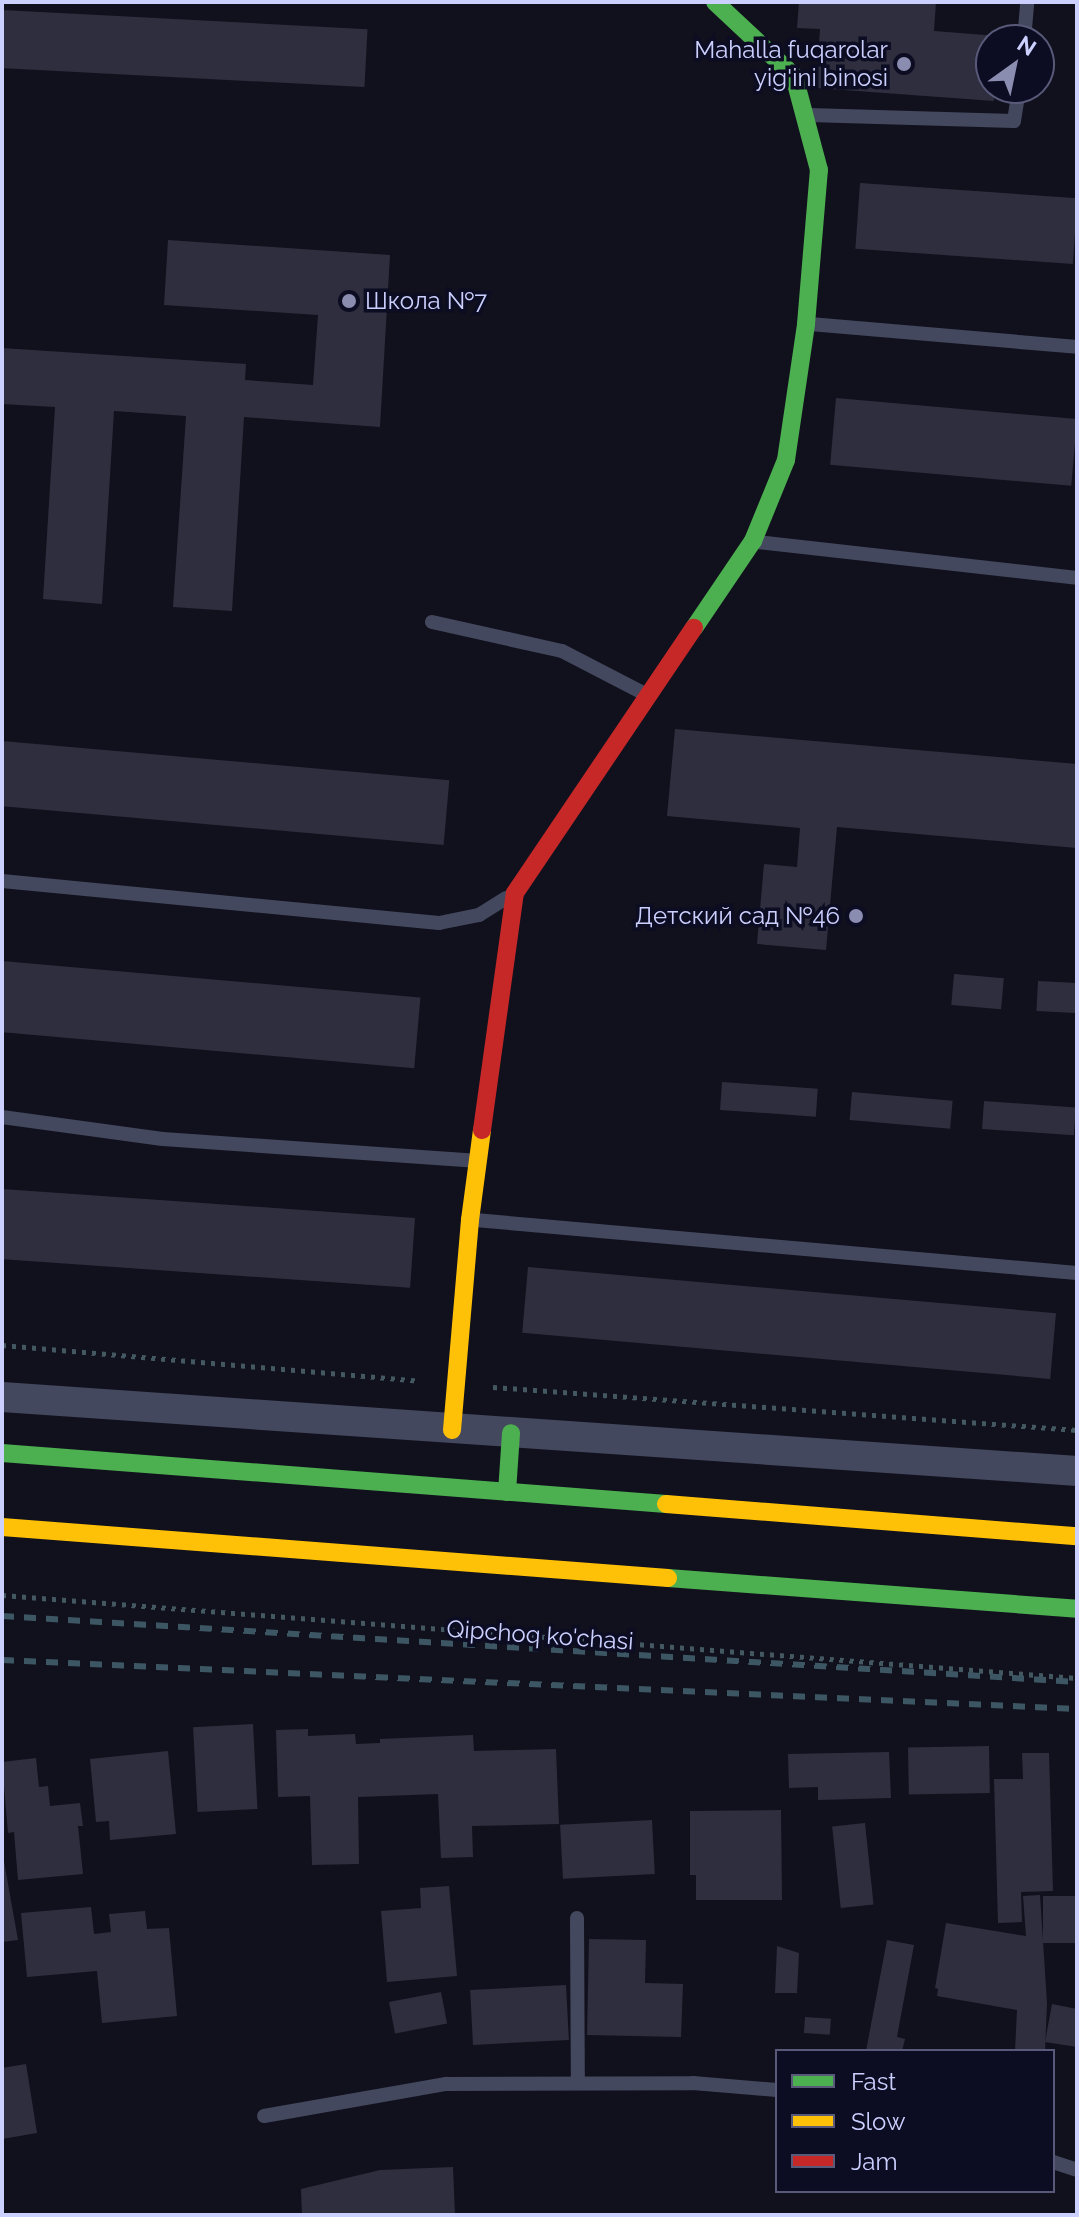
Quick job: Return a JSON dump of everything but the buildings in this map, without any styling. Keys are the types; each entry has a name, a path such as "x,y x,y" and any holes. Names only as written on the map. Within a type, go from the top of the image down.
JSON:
{"main road":[{"path":"452,1430 470,1220 515,893 753,541 786,460 806,324 819,170 794,76 715,2"},
{"path":"507,1492 511,1433"},
{"path":"2,1453 1077,1536"},
{"path":"2,1527 1077,1609"}],"street":[{"path":"2,1397 1077,1471"}],"lane":[{"path":"1025,24 1027,2"},
{"path":"805,115 1014,121 1017,104"},
{"path":"806,324 1077,347"},
{"path":"753,541 1077,578"},
{"path":"432,622 562,651 649,696"},
{"path":"2,881 439,923 479,915 515,893"},
{"path":"2,1117 163,1139 478,1161"},
{"path":"470,1220 1077,1273"},
{"path":"577,1918 578,2083"},
{"path":"264,2116 446,2084 693,2083 775,2090"},
{"path":"1055,2163 1077,2170"}],"path":[{"path":"2,1345 456,1384 1077,1430"},
{"name":"Qipchoq ko'chasi","path":"2,1595 1077,1678"}],"railway":[{"path":"2,1616 1077,1682"},
{"path":"2,1660 1077,1709"}],"traffic: fast":[{"path":"694,628 753,541 786,460 806,324 819,170 794,76 715,2"},
{"path":"507,1492 511,1433"},
{"path":"2,1453 666,1504"},
{"path":"668,1578 1077,1609"}],"traffic: slow":[{"path":"452,1430 470,1220 482,1130"},
{"path":"666,1504 1077,1536"},
{"path":"2,1527 668,1578"}],"traffic: jam":[{"path":"482,1130 515,893 694,628"}],"place":[{"name":"Mahalla fuqarolar yig'ini binosi","path":"904,64"},
{"name":"Школа №7","path":"349,301"},
{"name":"Детский сад №46","path":"856,916"}]}
